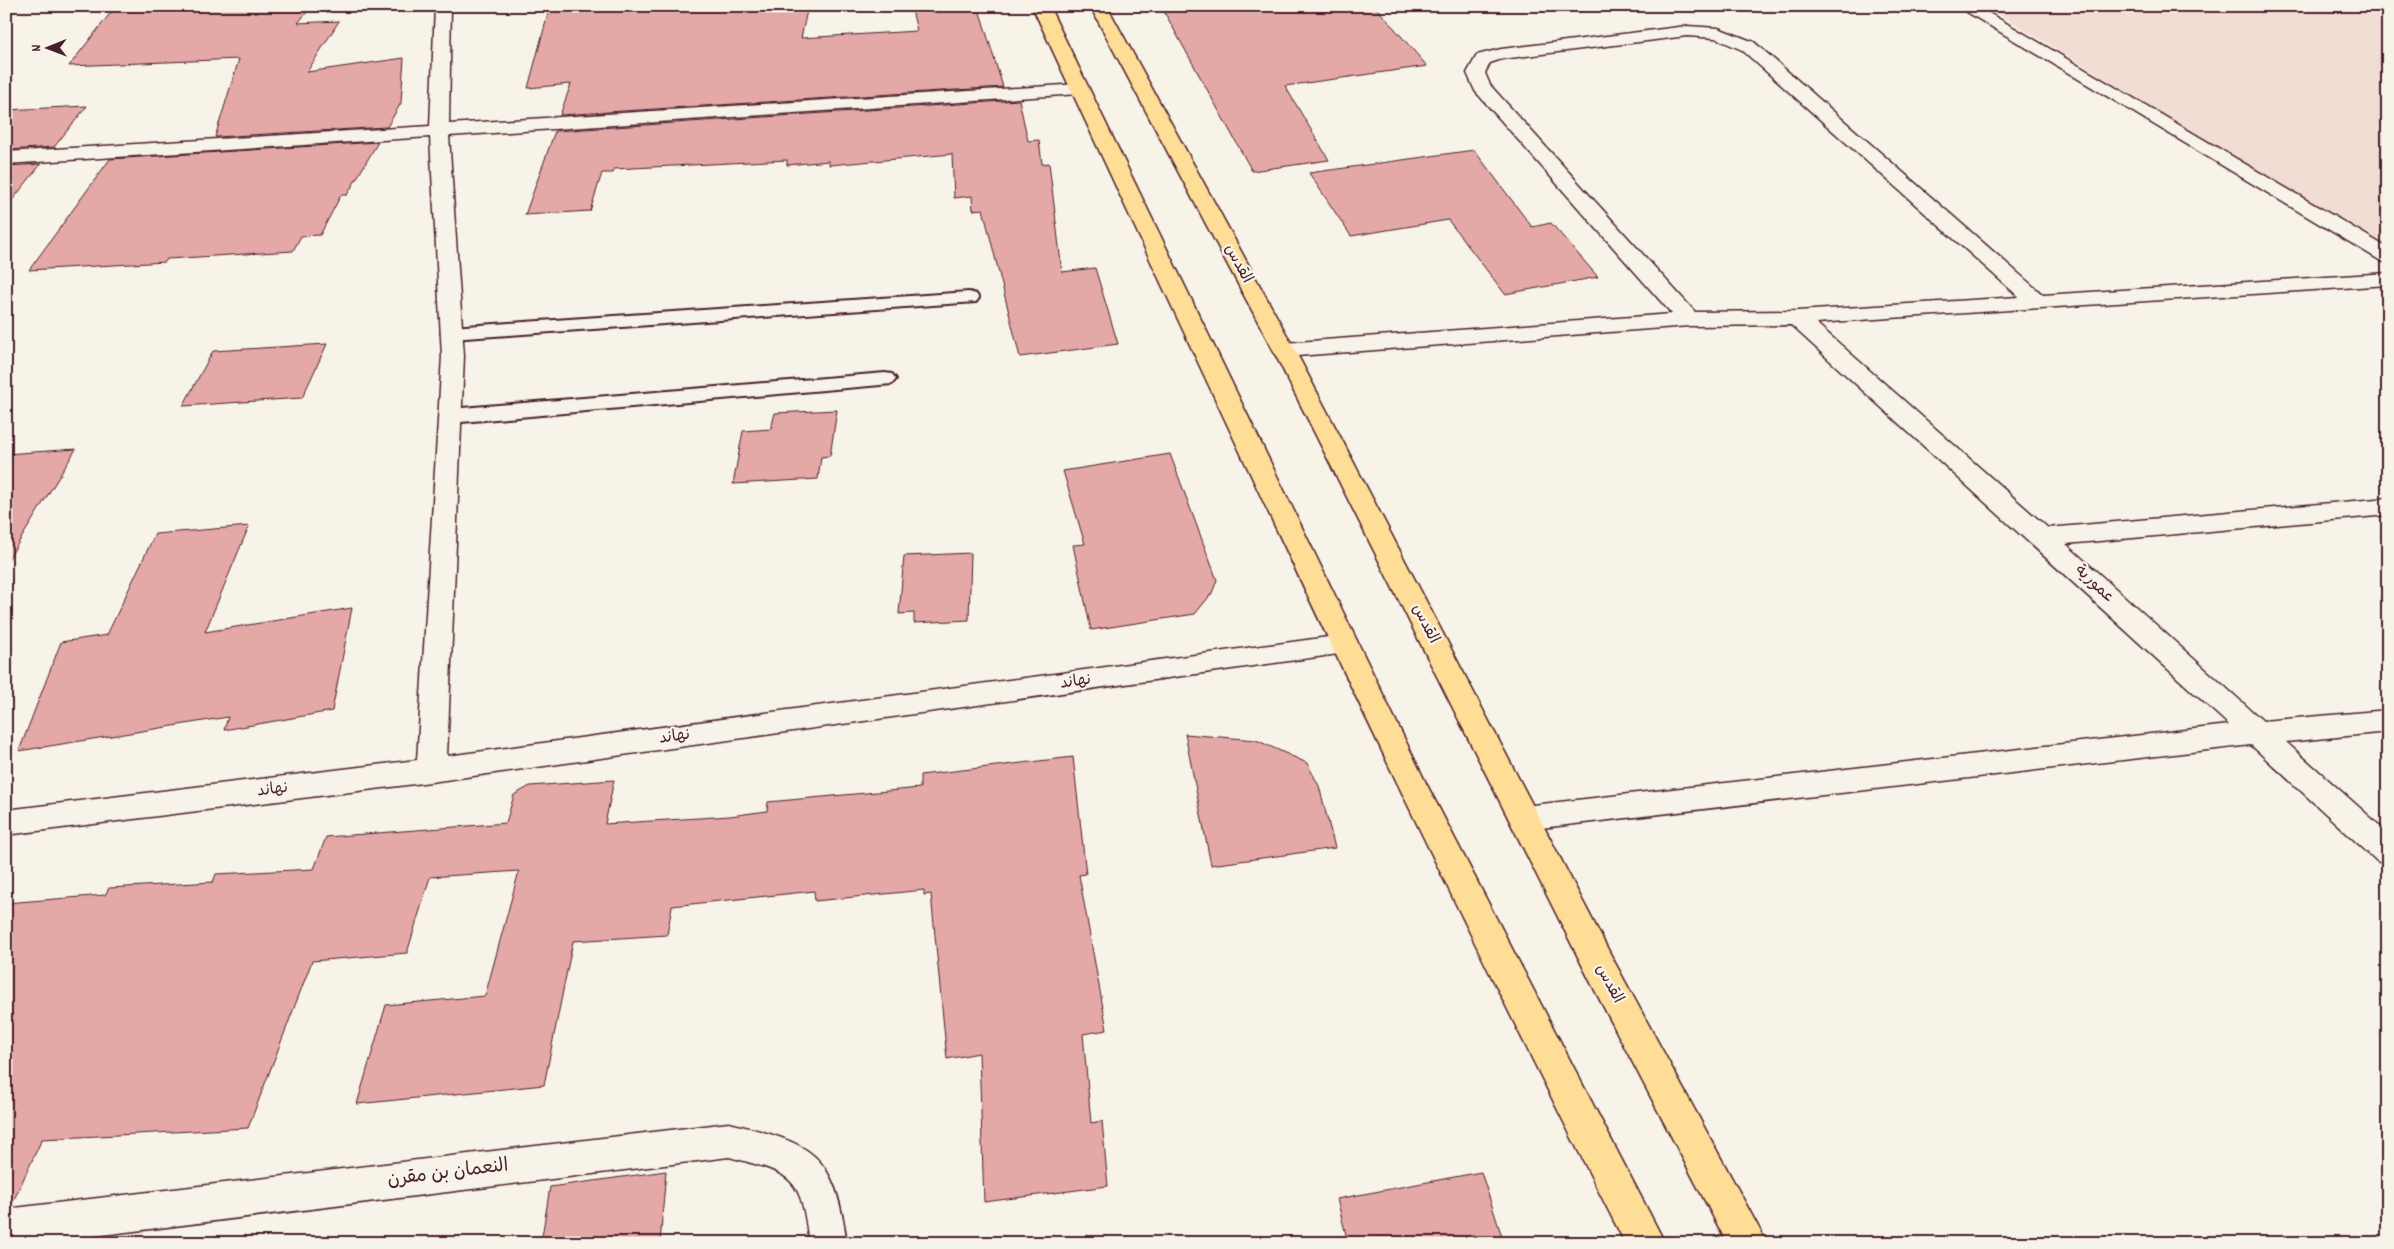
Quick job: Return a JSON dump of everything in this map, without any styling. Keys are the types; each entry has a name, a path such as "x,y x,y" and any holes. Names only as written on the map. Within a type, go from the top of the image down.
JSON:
{"main road":[{"path":"1040,6 1343,646 1508,980 1646,1243"},
{"name":"القدس","path":"1098,6 1284,350 1611,988 1748,1243"}],"street":[{"path":"431,770 453,356 440,133 443,6"},
{"path":"1965,6 2388,256"},
{"path":"1689,319 1482,87 1476,72 1483,59 1500,54 1656,33 1687,31 1718,33 1732,38 1748,46 2038,302"},
{"path":"6,158 440,133 770,108 1079,89"},
{"path":"1284,350 1689,319 1797,318 2388,279"},
{"name":"عمورية","path":"1797,318 2042,536 2388,852"},
{"path":"2042,536 2388,506"},
{"name":"نهاند","path":"6,823 431,770 1343,646"},
{"path":"1524,818 2256,733 2388,721"},
{"name":"النعمان بن مقرن","path":"6,1228 730,1140 781,1153 807,1168 825,1206 828,1243"}],"lane":[{"path":"451,333 970,298"},
{"path":"450,416 885,379"}],"shaded area":[{"path":"1986,6 2388,6 2388,249 2356,233"}],"building":[{"path":"116,6 312,6 298,23 339,21 307,72 404,58 401,103 387,127 215,137 239,59 69,66"},
{"path":"601,6 808,6 801,38 917,31 911,6 978,6 1003,87 560,115 571,84 528,88 549,10"},
{"path":"1161,6 1375,6 1427,66 1285,86 1329,160 1252,171"},
{"path":"1019,100 1028,141 1039,140 1042,164 1049,163 1062,272 1095,268 1118,344 1020,357 983,209 973,210 972,196 954,198 952,154 829,165 829,161 787,165 787,160 614,169 613,173 602,173 590,211 525,215 555,131"},
{"path":"87,106 54,147 6,150 6,110"},
{"path":"378,142 347,195 341,195 320,235 301,236 293,251 167,259 165,262 29,270 110,159"},
{"path":"1474,150 1532,227 1551,223 1598,277 1505,294 1448,220 1351,236 1309,173"},
{"path":"41,164 6,208 6,166"},
{"path":"327,344 302,398 183,406 213,351"},
{"path":"837,410 830,456 821,457 818,479 733,484 743,431 771,429 775,413"},
{"path":"76,449 6,563 6,454"},
{"path":"1170,454 1217,580 1212,593 1195,614 1091,630 1073,545 1085,544 1063,471"},
{"path":"249,526 205,632 352,608 332,711 224,730 228,717 19,751 61,642 107,635 155,534"},
{"path":"971,553 969,620 914,623 914,613 899,614 904,556"},
{"path":"1185,734 1256,740 1307,763 1319,786 1335,848 1211,865"},
{"path":"1073,757 1086,874 1079,875 1107,1030 1083,1034 1091,1123 1102,1121 1108,1186 984,1202 979,1053 947,1059 931,894 924,895 924,890 815,901 814,891 672,906 667,935 573,941 544,1085 357,1104 386,1005 485,996 519,871 430,877 407,953 312,961 248,1128 42,1139 11,1206 6,1207 6,903 105,895 109,888 213,882 216,874 314,869 326,837 506,823 514,795 530,786 614,780 605,824 730,816 767,811 768,802 920,788 920,775"},
{"path":"666,1171 660,1243 541,1243 550,1187"},
{"path":"1481,1172 1504,1243 1348,1243 1337,1199"}]}
